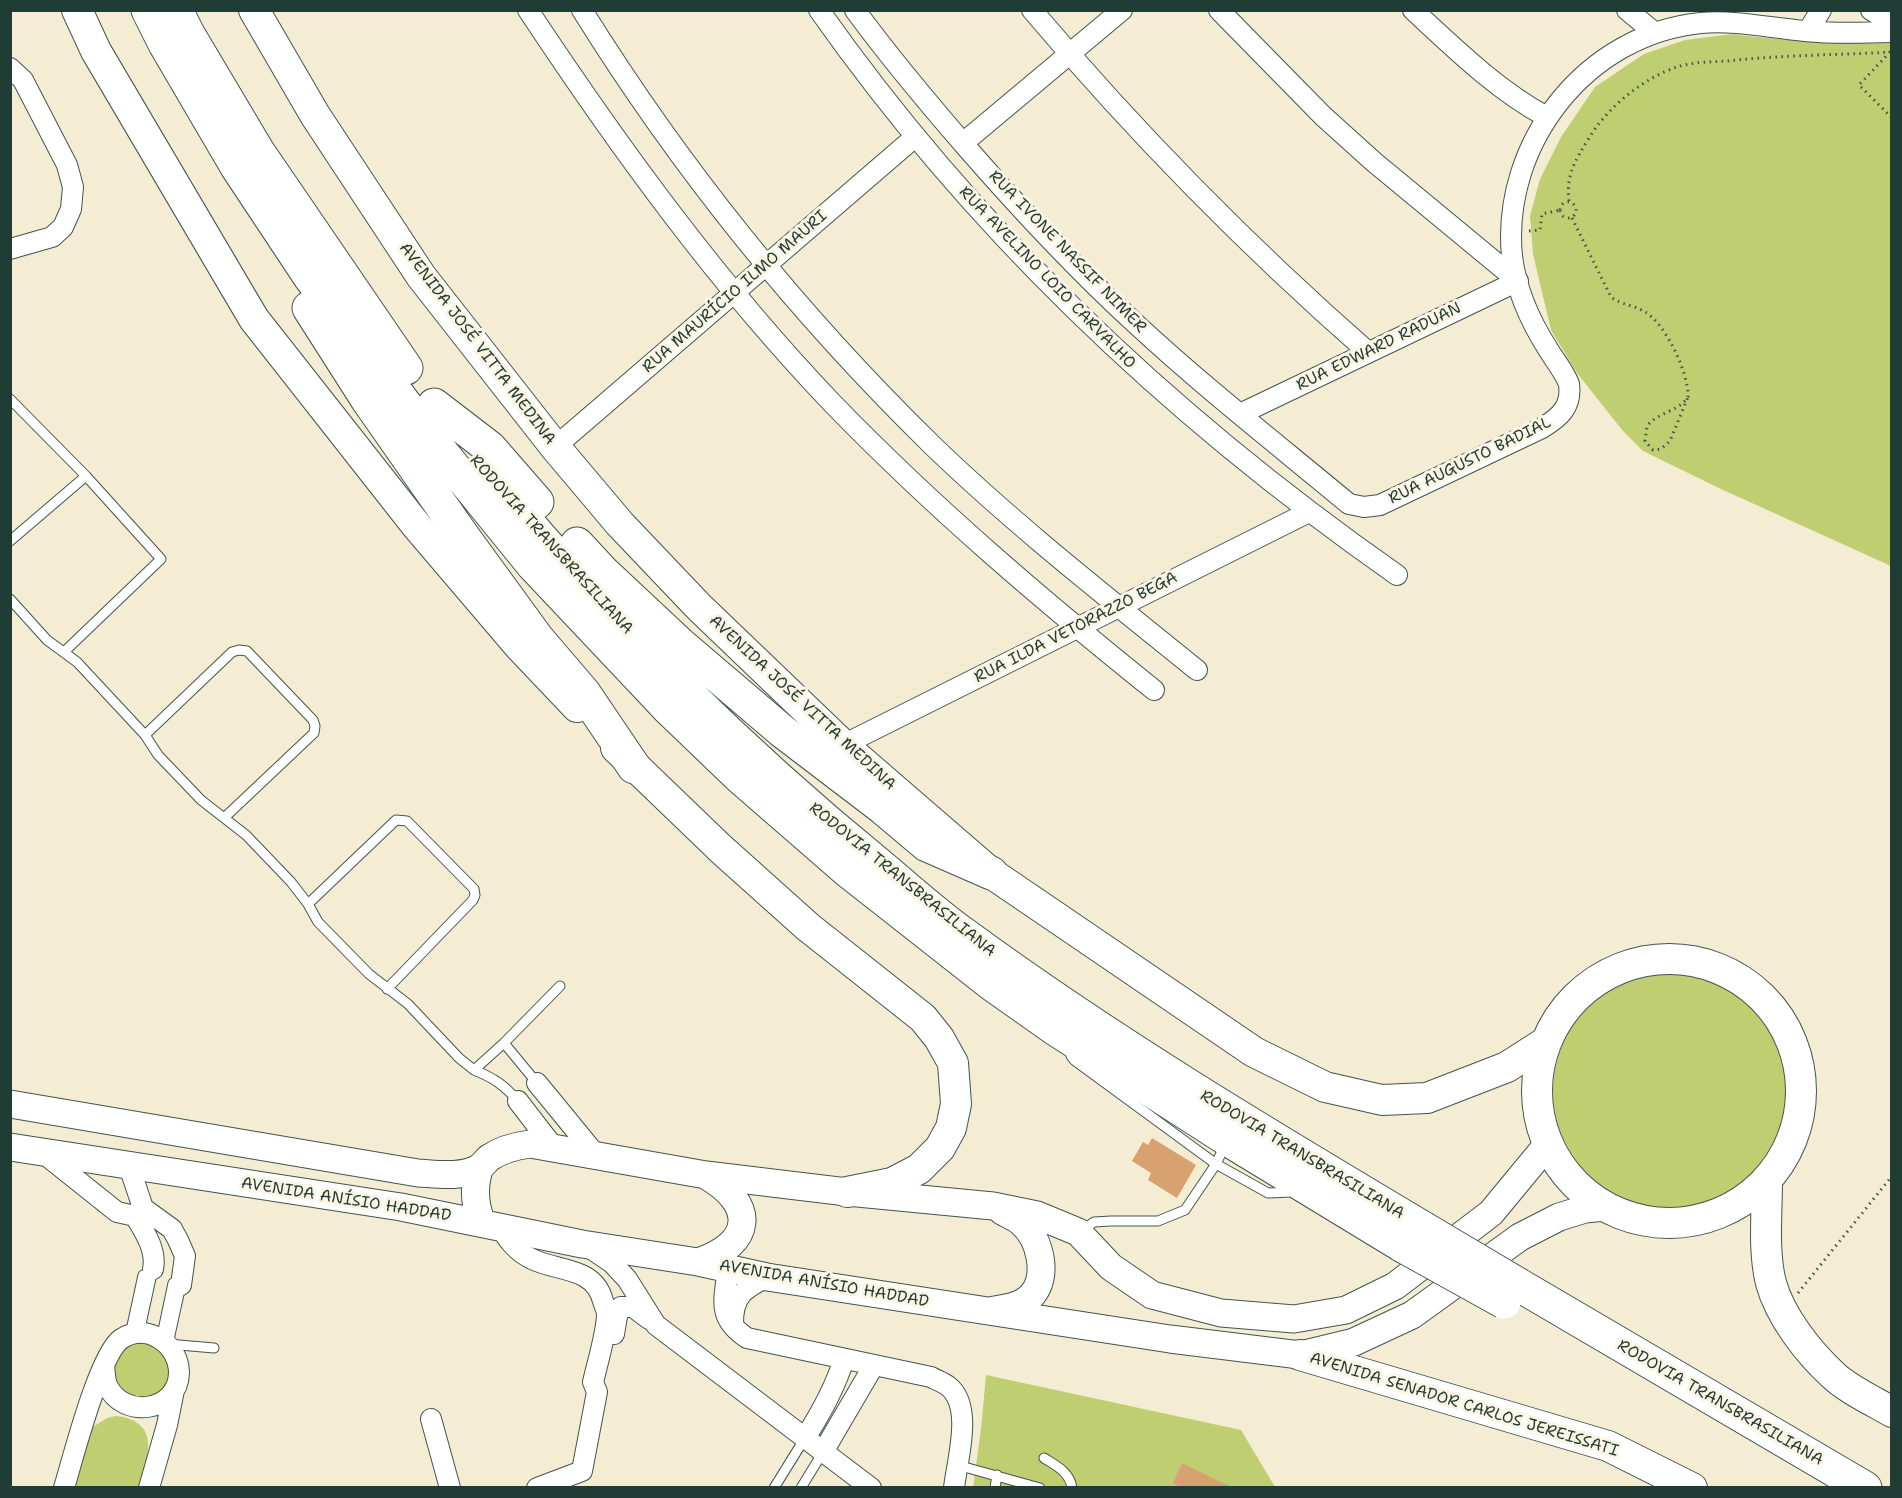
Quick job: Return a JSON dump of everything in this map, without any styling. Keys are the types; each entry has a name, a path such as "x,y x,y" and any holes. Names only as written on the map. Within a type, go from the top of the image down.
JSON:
{"highway":[{"name":"RODOVIA TRANSBRASILIANA","path":"148,10 165,44 237,167 310,278 434,442 533,565 667,707 741,778 857,878 993,985 1054,1028 1227,1134 1315,1192 1413,1237"},
{"name":"RODOVIA TRANSBRASILIANA","path":"176,10 257,150 391,347 470,455 568,568 674,679 834,828 962,933 1092,1024 1227,1134 1511,1294 1865,1488"},
{"path":"165,44 181,101 367,399 537,638 584,693 634,767"},
{"path":"434,405 490,448 602,571 680,644 782,731 884,808 927,844 991,873"},
{"name":"RODOVIA TRANSBRASILIANA","path":"1511,1294 1820,1488"}],"main road":[{"path":"77,10 96,51 254,319 438,551 520,647 634,767 808,927 923,1018 939,1038 953,1063 956,1104 951,1128 940,1148 919,1169 892,1183 847,1192"},
{"name":"AVENIDA JOSÉ VITTA MEDINA","path":"254,10 315,115 421,276 555,447 620,524 699,607 843,745 991,873 1254,1052 1325,1087 1382,1100 1427,1098 1507,1067 1546,1042"},
{"path":"1680,958 1721,968 1757,991 1784,1023 1799,1063 1802,1105 1790,1146 1767,1181 1732,1208 1691,1222 1647,1222 1605,1207 1582,1190 1569,1176 1548,1144 1539,1110 1538,1076 1546,1042 1568,1005 1600,978 1638,961 1680,958"},
{"path":"10,1104 387,1169 446,1175 480,1167 495,1154 530,1144 706,1175 993,1206 1037,1215 1078,1232 1111,1267 1152,1295 1221,1313 1294,1319 1346,1310 1395,1286 1491,1213 1548,1144"},
{"name":"AVENIDA ANÍSIO HADDAD","path":"10,1147 400,1207 582,1244 767,1277 1170,1339 1300,1355 1354,1342 1412,1315 1520,1237 1559,1217 1586,1209 1605,1207"},
{"path":"480,1167 475,1184 475,1196 491,1225"},
{"path":"706,1175 728,1191 738,1204 741,1225 728,1269"},
{"path":"1767,1181 1766,1241 1771,1283 1784,1311 1797,1335 1834,1376 1892,1412"},
{"path":"984,1311 1014,1307 1032,1295 1039,1278 1041,1258 1034,1238 1022,1223 993,1206"},
{"path":"698,1263 727,1249 737,1239"},
{"name":"AVENIDA SENADOR CARLOS JEREISSATI","path":"1300,1355 1608,1446 1692,1488"}],"street":[{"path":"528,10 658,196 734,292 833,403 978,544 1076,628 1154,690"},
{"path":"582,10 632,89 683,160 766,265 848,358 934,447 1024,529 1197,670"},
{"name":"RUA AVELINO LOIO CARVALHO","path":"819,10 915,137 1016,251 1124,358 1239,458 1397,575"},
{"name":"RUA IVONE NASSIF NIMER","path":"855,10 901,71 963,143 1091,281 1240,414 1349,504 1364,507"},
{"path":"1032,10 1128,121 1202,198 1305,297 1368,352"},
{"path":"963,143 1122,10"},
{"path":"1219,10 1323,116 1409,192 1518,281"},
{"path":"1413,10 1499,84 1533,110 1547,117"},
{"path":"1627,10 1655,33"},
{"path":"1808,32 1821,10"},
{"path":"1871,10 1892,24"},
{"name":"RUA AUGUSTO BADIAL","path":"1364,507 1380,505 1542,428 1561,415 1566,408 1570,392 1569,384 1538,334 1521,297 1512,257 1515,201 1526,157 1547,117 1576,81 1613,53 1655,33 1677,27 1723,22 1808,32 1892,32"},
{"path":"10,68 23,80 67,165 73,187 71,209 63,227 52,237 10,249"},
{"name":"RUA MAURÍCIO ILMO MAURI","path":"555,447 915,137"},
{"name":"RUA EDWARD RADUAN","path":"1240,414 1518,281"},
{"name":"RUA ILDA VETORAZZO BEGA","path":"843,745 1309,512"},
{"path":"537,1083 596,1155"},
{"path":"518,1101 555,1149"},
{"path":"43,1153 132,1212 172,1229 182,1255 177,1284"},
{"path":"129,1167 132,1212 128,1222 139,1238 150,1266 164,1264 182,1255"},
{"path":"491,1225 521,1253 534,1261 590,1278 612,1315 605,1352 604,1386 597,1392 582,1471 537,1488"},
{"path":"582,1244 612,1263 627,1279 656,1325"},
{"path":"728,1269 724,1305 726,1316 733,1329 747,1338 931,1377 949,1386 958,1398 962,1411 954,1488"},
{"path":"733,1329 733,1313 742,1292 767,1277"},
{"path":"612,1315 621,1307 629,1306 871,1488"},
{"path":"64,1488 88,1407 110,1351 122,1339 134,1335 154,1335 165,1342 177,1358 179,1375 149,1488"},
{"path":"805,1438 838,1379 844,1359"},
{"path":"823,1452 874,1365"},
{"path":"104,1367 106,1383 116,1398 130,1406 146,1408 162,1402 174,1390"},
{"path":"431,1419 450,1488"}],"lane":[{"path":"10,399 86,476 161,559 64,652"},
{"path":"10,541 86,476"},
{"path":"10,599 47,640 77,662 145,735 158,755 201,800 246,835 291,882 318,922 369,974 408,1004 459,1058 474,1070 505,1086 518,1101"},
{"path":"145,735 232,652 239,650 247,651 313,720 314,733 224,818"},
{"path":"308,904 396,820 401,819 407,821 474,889 473,900 387,988"},
{"path":"474,1070 560,986"},
{"path":"504,1043 537,1083"},
{"path":"1078,1232 1094,1222 1158,1221 1185,1210 1227,1134"},
{"path":"134,1335 150,1266"},
{"path":"177,1284 165,1342 214,1348"},
{"path":"774,1488 805,1438"},
{"path":"801,1488 823,1452"},
{"path":"1044,1458 1064,1471 1072,1488"},
{"path":"957,1465 1040,1488"},
{"path":"995,1488 997,1475"}],"path":[{"path":"1891,52 1859,85 1892,118"},
{"path":"1569,201 1567,185 1570,171 1600,120 1639,86 1675,68 1747,58 1891,52"},
{"path":"1569,201 1561,205 1560,210 1564,217 1572,218"},
{"path":"1569,201 1576,208 1576,214 1572,218"},
{"path":"1513,231 1540,230 1542,214 1560,210"},
{"path":"1572,218 1611,297 1617,302 1646,312 1655,319 1667,337 1689,387 1688,397 1670,441 1661,449 1653,450 1645,441 1647,426 1658,416 1678,408 1688,397"},
{"path":"1784,1311 1892,1176"}],"green space":[{"path":"1733,34 1812,42 1891,43 1891,566 1643,451 1623,431 1577,373 1551,330 1533,254 1530,216 1540,179 1561,137 1595,87 1644,54 1685,40"},
{"path":"1659,973 1683,973 1705,978 1727,987 1755,1007 1769,1025 1780,1046 1787,1068 1789,1091 1787,1114 1780,1136 1769,1157 1755,1175 1727,1195 1705,1204 1683,1209 1659,1209 1637,1204 1615,1195 1587,1175 1567,1147 1558,1125 1553,1103 1553,1079 1558,1057 1567,1035 1587,1007 1615,987 1637,978"},
{"path":"141,1342 152,1344 161,1350 167,1359 169,1370 167,1381 161,1390 152,1396 141,1398 130,1396 121,1390 115,1381 113,1370 115,1359 121,1350 130,1344"},
{"path":"986,1375 1241,1430 1275,1487 973,1488"},
{"path":"116,1416 131,1419 146,1433 148,1453 139,1487 71,1488 91,1428 107,1418"}],"building":[{"path":"1152,1138 1196,1165 1177,1198 1148,1180 1151,1173 1132,1161 1143,1142 1148,1145"},
{"path":"1182,1463 1233,1488 1183,1488 1173,1483"}]}
